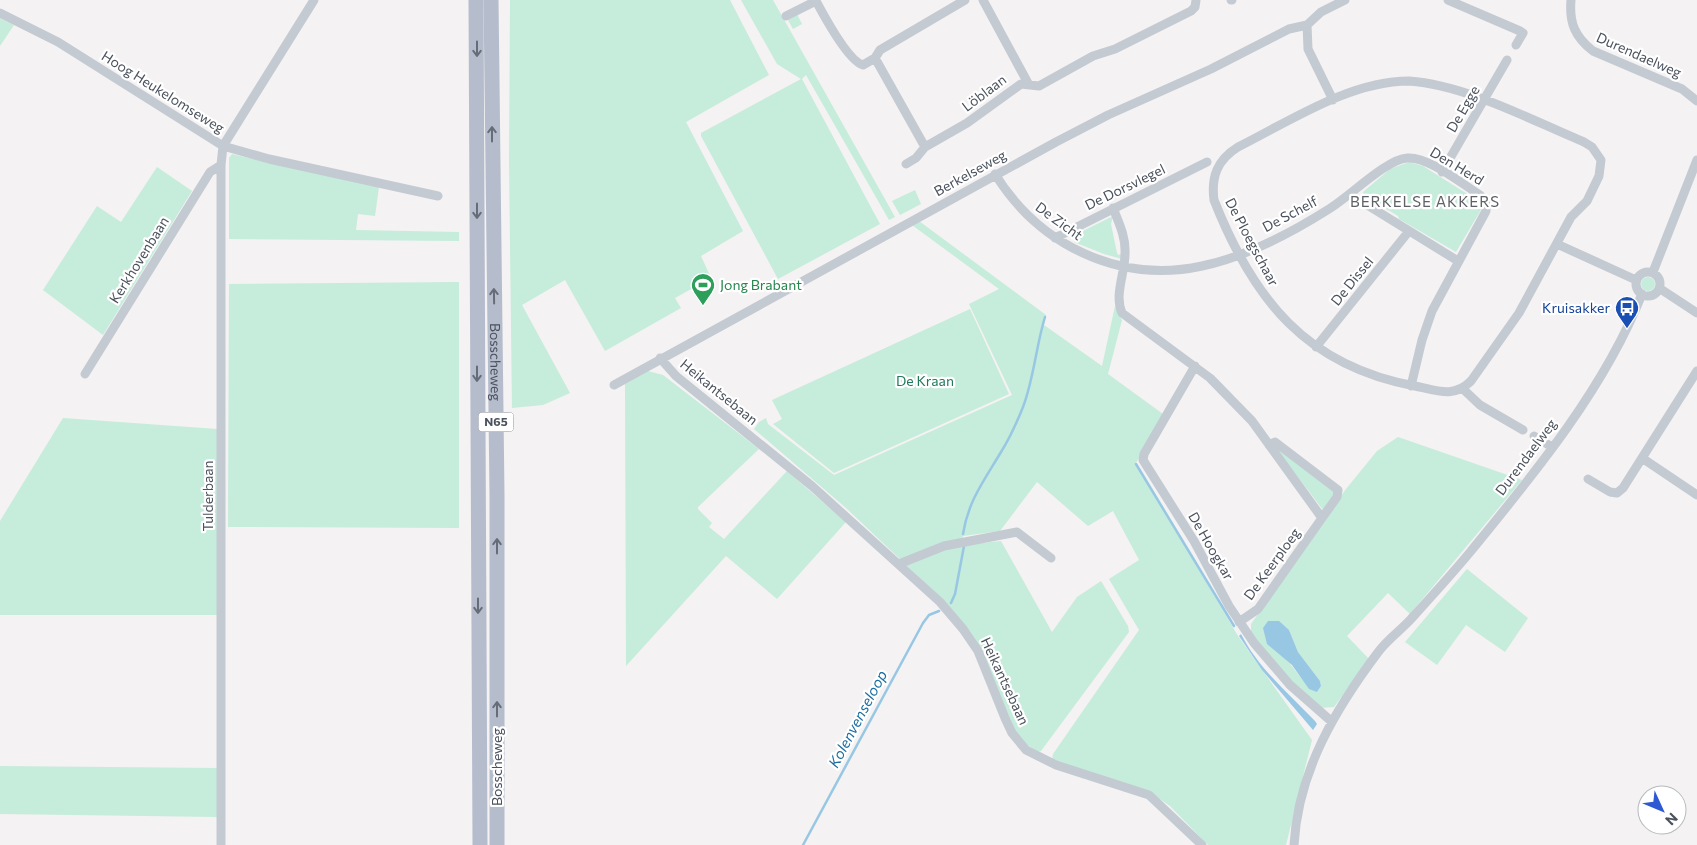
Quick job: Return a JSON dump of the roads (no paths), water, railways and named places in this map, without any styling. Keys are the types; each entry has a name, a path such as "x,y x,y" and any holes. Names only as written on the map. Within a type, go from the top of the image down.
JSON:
{"main road":[{"name":"Bosscheweg","path":"476,0 480,845"},
{"name":"Bosscheweg","path":"491,0 497,495 498,845"}],"street":[{"path":"223,146 314,0"},
{"path":"786,16 816,1 837,38 853,60 863,65 875,58 880,50 965,0"},
{"name":"Löblaan","path":"983,0 1029,85"},
{"path":"1029,85 1039,86 1093,56 1115,50 1168,24 1195,7 1196,0"},
{"name":"Berkelseweg","path":"614,385 995,174 1108,115 1211,69 1289,29 1307,25 1321,12 1345,0"},
{"path":"1448,0 1523,33 1516,45"},
{"name":"Durendaelweg","path":"1571,0 1571,24 1585,45 1593,51 1682,89 1697,101"},
{"name":"Hoog Heukelomseweg","path":"0,13 58,42 223,146 269,159 438,196"},
{"path":"1307,25 1308,49 1333,100"},
{"path":"875,58 926,147"},
{"name":"De Egge","path":"1442,172 1507,60"},
{"name":"De Ploegschaar","path":"1410,81 1447,87 1484,101 1584,142 1598,154 1601,167 1599,176 1587,201 1571,217 1513,322 1463,389 1444,392 1411,386 1353,369 1316,347 1274,308 1256,284 1214,200 1214,178 1219,164 1238,147 1333,100 1373,84 1410,81"},
{"name":"Löblaan","path":"906,164 916,158 926,147 967,123 1014,88 1021,84 1029,85"},
{"name":"Tulderbaan","path":"221,845 221,165 223,146"},
{"name":"Den Herd","path":"1350,195 1387,165 1400,159 1417,158 1480,195 1486,203 1484,216 1458,261"},
{"path":"1652,272 1697,160"},
{"name":"De Dorsvlegel","path":"1055,238 1207,162"},
{"name":"Kerkhovenbaan","path":"84,374 210,172 221,165"},
{"name":"De Zicht","path":"995,174 1024,212 1055,238 1094,259 1124,267 1156,270 1182,269 1203,266 1240,253"},
{"path":"1350,195 1458,261 1432,311 1422,340 1411,386"},
{"name":"De Schelf","path":"1240,253 1292,231 1350,195"},
{"path":"1113,208 1123,231 1125,247 1124,267 1118,302 1122,312 1210,378 1252,422 1322,518"},
{"name":"De Dissel","path":"1316,347 1410,231"},
{"path":"1557,244 1636,280"},
{"path":"1644,272 1652,272 1660,280 1660,288 1650,296 1642,294 1636,287 1636,280 1644,272"},
{"path":"1660,288 1697,313"},
{"name":"Durendaelweg","path":"1294,845 1300,803 1318,747 1331,721 1351,689 1378,652 1409,621 1470,551 1552,446 1597,379 1622,335 1642,294"},
{"name":"Heikantsebaan","path":"660,358 668,369 687,386 769,450 940,602 973,643 1012,733 1026,750 1056,766 1149,795 1202,845"},
{"name":"De Hoogkar","path":"1195,366 1144,454 1143,460 1194,541 1239,622 1280,675 1318,712 1331,721"},
{"path":"1588,479 1610,492 1617,493 1642,458 1697,371"},
{"path":"1688,386 1697,391"},
{"path":"1463,389 1480,405 1523,430"},
{"path":"1534,436 1552,446"},
{"name":"De Keerploeg","path":"1239,622 1258,608 1337,497 1338,490 1275,442 1269,445"},
{"path":"1642,458 1697,496"},
{"path":"899,564 944,546 1017,532 1051,558"}],"water":[{"path":"1268,621 1279,621 1289,630 1298,652 1320,681 1321,686 1317,692 1309,689 1292,665 1267,644 1263,628"},
{"path":"1241,634 1265,669 1315,721 1317,724 1313,730 1262,670 1239,636"}],"waterway":[{"name":"Kolenvenseloop","path":"963,534 965,522 973,501 1007,441 1023,407 1030,385 1045,317"},
{"path":"1136,464 1234,626"},
{"name":"Kolenvenseloop","path":"951,603 955,594 964,546"},
{"name":"Kolenvenseloop","path":"803,845 923,623 929,615 939,611"}],"place":[{"name":"Jong Brabant","path":"703,306"},
{"name":"Kruisakker","path":"1627,329"}],"district":[{"name":"BERKELSE AKKERS","path":"1425,202"}],"park label":[{"name":"De Kraan","path":"925,381"}]}
